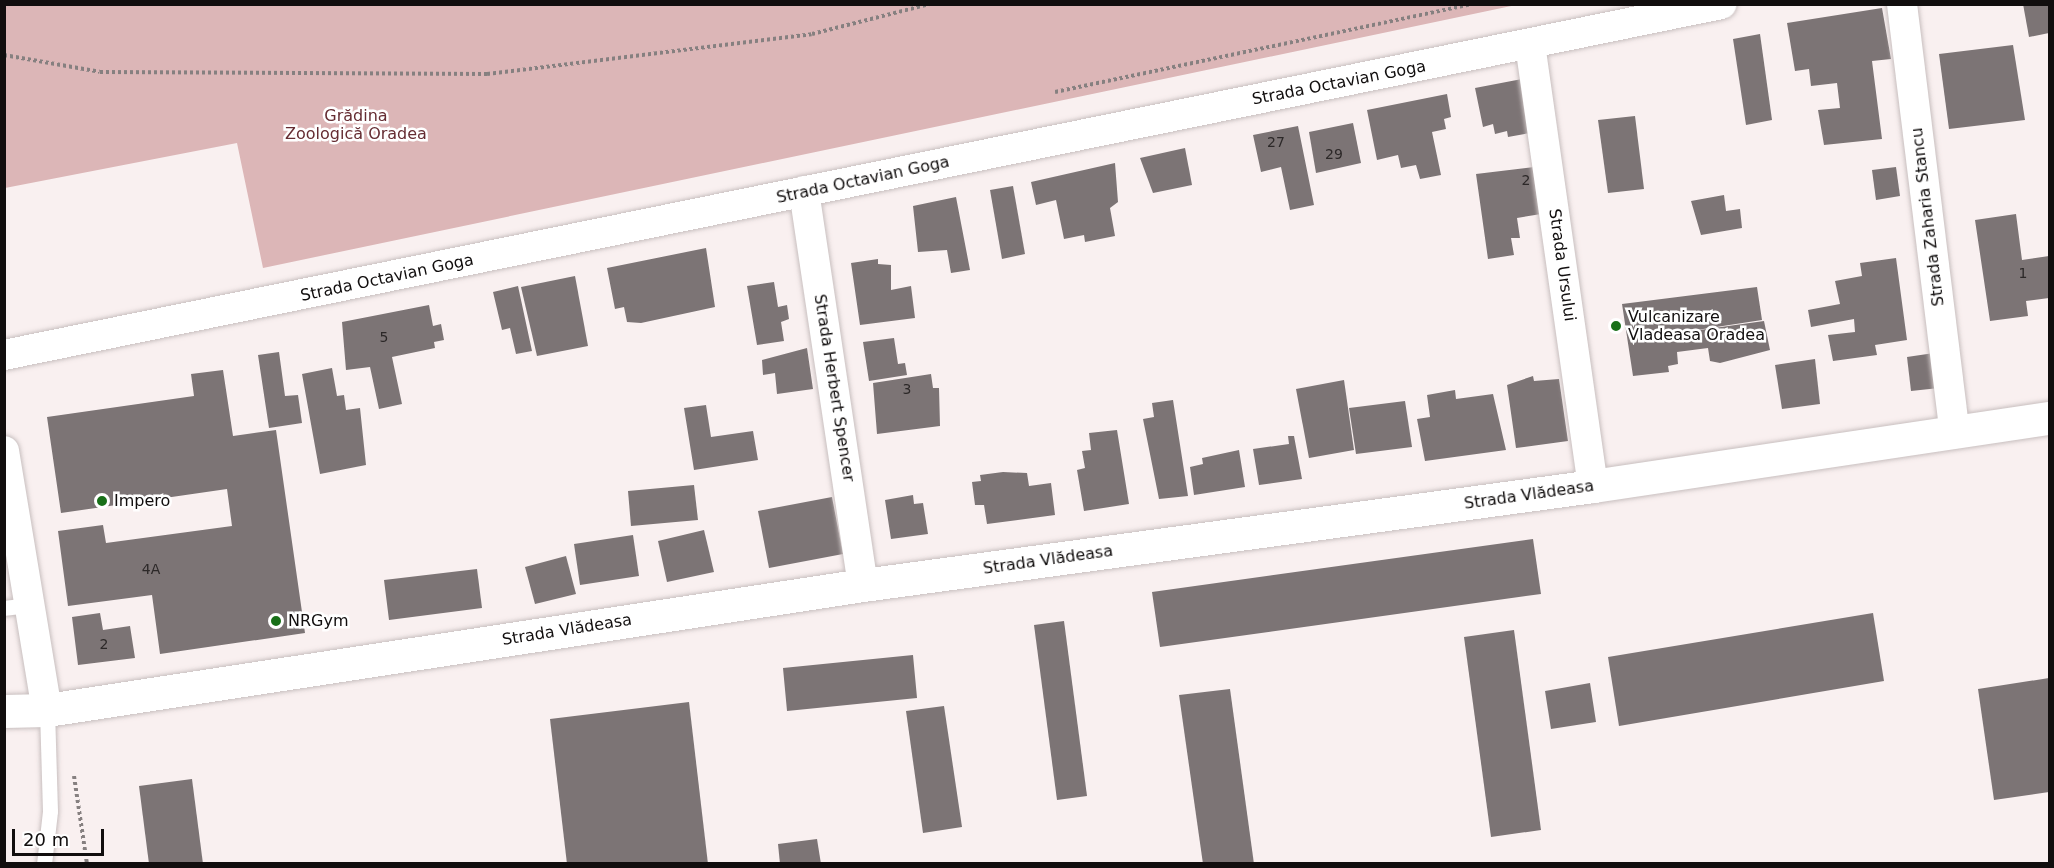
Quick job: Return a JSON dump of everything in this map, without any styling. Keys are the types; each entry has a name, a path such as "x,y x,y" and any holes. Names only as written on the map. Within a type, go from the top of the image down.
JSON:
{"street":[{"name":"Strada Octavian Goga","path":"4,355 1722,4"},
{"name":"Strada Zaharia Stancu","path":"1902,4 1954,430"},
{"name":"Strada Ursului","path":"1530,44 1593,486"},
{"name":"Strada Herbert Spencer","path":"804,191 863,585"},
{"name":"Strada Vlădeasa","path":"4,711 47,710 863,585 1593,486 1954,430 2049,418"},
{"path":"4,451 17,607 47,710"},
{"name":"Strada Vlădeasa","path":"4,726 47,710"}],"lane":[{"path":"44,864 51,760 47,710"}],"path":[{"path":"4,54 100,72 487,74 812,34 930,4"},
{"path":"1054,92 1472,4"},
{"path":"51,760 63,759 74,774 87,864"}],"green space":[{"name":"Grădina Zoologică Oradea","path":"5,4 1516,5 263,268 237,143 5,188"}],"building":[{"path":"2023,4 2049,4 2049,33 2029,37"},
{"path":"1882,8 1891,59 1872,61 1882,139 1824,145 1818,110 1840,108 1837,83 1811,86 1809,69 1795,71 1787,23"},
{"path":"1760,34 1772,120 1746,125 1733,39"},
{"path":"2013,45 2025,120 1949,129 1939,54"},
{"path":"1522,79 1530,133 1508,137 1507,131 1495,134 1493,124 1483,127 1475,88"},
{"path":"1447,94 1451,117 1444,119 1446,129 1432,132 1441,175 1420,179 1416,165 1401,168 1398,155 1377,160 1367,110"},
{"path":"1635,116 1644,189 1608,193 1598,120"},
{"path":"1353,123 1361,163 1316,173 1309,132"},
{"path":"1298,126 1314,205 1290,210 1281,167 1261,172 1253,135"},
{"path":"1185,148 1192,185 1153,193 1140,158"},
{"path":"1115,163 1118,202 1110,208 1115,236 1085,242 1084,235 1064,239 1056,200 1036,205 1031,182"},
{"path":"1534,167 1541,214 1517,218 1520,238 1511,238 1514,255 1488,259 1476,174"},
{"path":"1896,167 1900,196 1876,200 1872,170"},
{"path":"1013,186 1025,254 1002,259 990,190"},
{"path":"1724,195 1726,211 1740,209 1742,228 1701,235 1691,201"},
{"path":"956,197 970,270 951,273 947,250 918,252 913,206"},
{"path":"2016,214 2022,260 2049,256 2049,298 2026,301 2028,316 1990,321 1975,220"},
{"path":"706,248 715,307 641,323 627,322 624,307 615,309 607,268"},
{"path":"1896,258 1907,340 1875,345 1877,355 1833,361 1828,335 1855,332 1854,319 1811,327 1808,310 1840,304 1835,281 1862,276 1860,263"},
{"path":"878,259 878,264 891,265 891,290 911,286 915,318 860,325 851,263"},
{"path":"575,276 588,346 537,356 521,287"},
{"path":"774,282 778,307 787,305 789,319 781,322 784,341 757,345 747,286"},
{"path":"518,286 532,351 516,354 510,328 502,330 493,292"},
{"path":"1757,287 1762,320 1664,335 1764,321 1770,350 1720,363 1710,361 1708,348 1677,352 1678,364 1668,366 1669,372 1633,376 1622,304"},
{"path":"429,305 433,326 441,324 444,340 434,342 435,348 392,357 402,404 379,409 370,367 346,370 342,322"},
{"path":"894,338 898,364 905,363 907,375 869,381 863,342"},
{"path":"807,348 813,389 777,394 775,373 763,375 762,360"},
{"path":"279,352 285,396 298,395 302,423 269,428 258,355"},
{"path":"1934,353 1939,388 1911,391 1907,357"},
{"path":"1815,359 1820,404 1782,409 1775,365"},
{"path":"332,368 337,396 344,395 346,410 360,408 366,465 320,474 302,374"},
{"name":"Impero","path":"223,370 233,436 276,430 305,633 160,654 152,595 68,606 58,531 103,525 106,543 232,526 227,489 61,513 47,417 194,396 191,374"},
{"path":"931,374 933,388 939,388 940,426 877,434 873,383"},
{"path":"1533,376 1534,381 1559,379 1568,441 1516,448 1507,385"},
{"path":"1344,380 1354,450 1309,458 1296,389"},
{"path":"1455,390 1456,399 1493,394 1506,450 1425,461 1417,419 1430,417 1427,395"},
{"path":"1173,400 1188,496 1159,499 1143,419 1154,417 1152,403"},
{"path":"1405,401 1412,447 1356,454 1349,408"},
{"path":"706,405 711,437 753,431 758,460 694,470 684,408"},
{"path":"1117,430 1129,504 1084,511 1077,470 1085,468 1082,451 1091,450 1089,433"},
{"path":"1288,436 1294,436 1302,479 1259,485 1253,449 1289,444"},
{"path":"1239,450 1245,487 1194,495 1190,467 1203,464 1202,458"},
{"path":"1003,472 1027,473 1029,486 1051,483 1055,515 987,524 984,505 975,505 972,482 981,481 980,475"},
{"path":"694,485 698,520 631,526 628,491"},
{"path":"913,495 914,504 923,503 928,534 891,539 885,500"},
{"path":"832,497 843,554 769,568 758,511"},
{"path":"704,530 714,572 667,582 658,541"},
{"path":"633,535 639,576 580,585 574,544"},
{"path":"1533,539 1541,594 1160,647 1152,592"},
{"path":"566,556 576,594 535,604 525,567"},
{"path":"477,569 482,608 389,620 384,580"},
{"path":"100,613 103,630 130,626 135,658 78,665 72,617"},
{"path":"1873,613 1884,681 1619,726 1608,657"},
{"path":"1064,621 1087,796 1057,800 1034,625"},
{"path":"1514,630 1541,830 1491,837 1464,637"},
{"path":"913,655 917,698 787,711 783,668"},
{"path":"2049,678 2049,792 1994,800 1978,689"},
{"path":"1590,683 1596,722 1551,729 1545,691"},
{"path":"1230,689 1254,864 1203,864 1179,695"},
{"path":"689,702 708,864 567,864 550,719"},
{"path":"944,706 962,827 923,833 906,711"},
{"path":"192,779 203,864 149,864 139,786"},
{"path":"817,839 821,864 780,864 778,844"}],"place":[{"name":"Vulcanizare Vladeasa Oradea","path":"1616,326"},
{"name":"Impero","path":"102,501"},
{"name":"NRGym","path":"276,621"}]}
